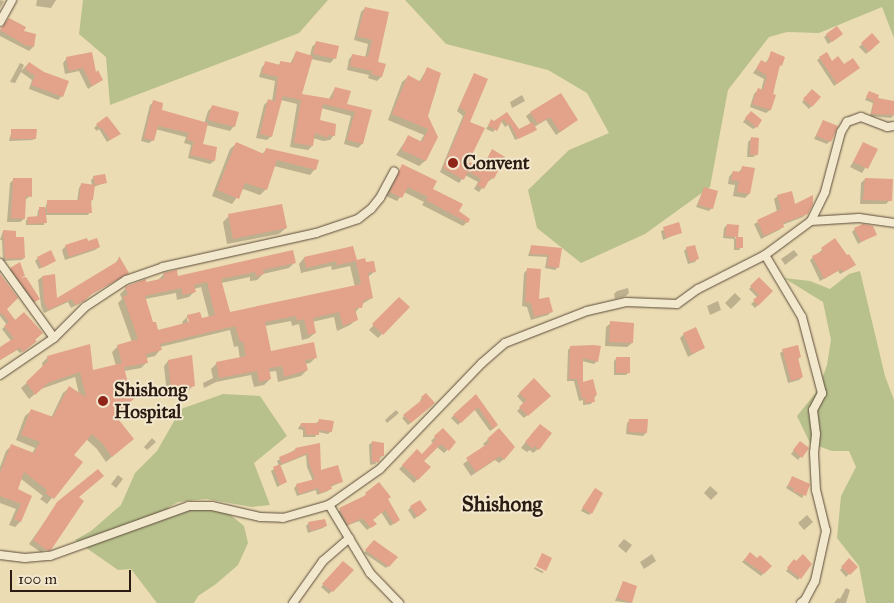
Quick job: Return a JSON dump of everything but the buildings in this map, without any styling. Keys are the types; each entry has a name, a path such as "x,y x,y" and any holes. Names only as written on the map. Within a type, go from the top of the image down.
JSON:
{"street":[{"path":"0,22 12,0"},
{"path":"0,555 25,558 50,556 189,506 212,506 260,517 283,518 329,505 380,469 482,363 505,343 587,310 626,302 677,304 698,289 766,255 811,221 825,192 841,132 847,122 861,117 887,127 894,126"},
{"path":"0,375 54,338 85,307 126,280 164,267 316,233 358,219 376,203 394,172"},
{"path":"811,221 859,218 894,223"},
{"path":"766,255 802,317 822,393 813,410 816,434 814,453 816,490 826,530 815,581 805,600 800,603"},
{"path":"0,263 54,338"},
{"path":"329,505 370,573 399,603"},
{"path":"293,603 323,561 349,538"}],"green space":[{"path":"83,0 328,0 299,33 110,105 106,57 79,34"},
{"path":"405,0 894,0 894,38 882,7 819,33 787,32 769,37 728,90 710,187 645,234 581,263 537,228 528,190 569,150 609,133 587,93 548,70 446,44"},
{"path":"860,271 885,376 894,400 894,603 866,603 859,566 837,538 841,496 856,467 849,451 832,451 810,443 797,416 818,390 827,365 831,340 823,302 784,278 810,281 830,289 849,274"},
{"path":"223,394 260,396 287,436 254,463 270,505 252,507 206,499 178,502 169,507 167,518 195,508 227,512 244,526 248,543 238,565 216,584 198,596 194,603 157,603 131,569 118,570 75,540 91,531 121,505 135,473 157,451 181,409"}],"place":[{"name":"Convent","path":"453,163"},
{"name":"Shishong Hospital","path":"103,401"}],"district":[{"name":"Shishong","path":"502,504"}]}
